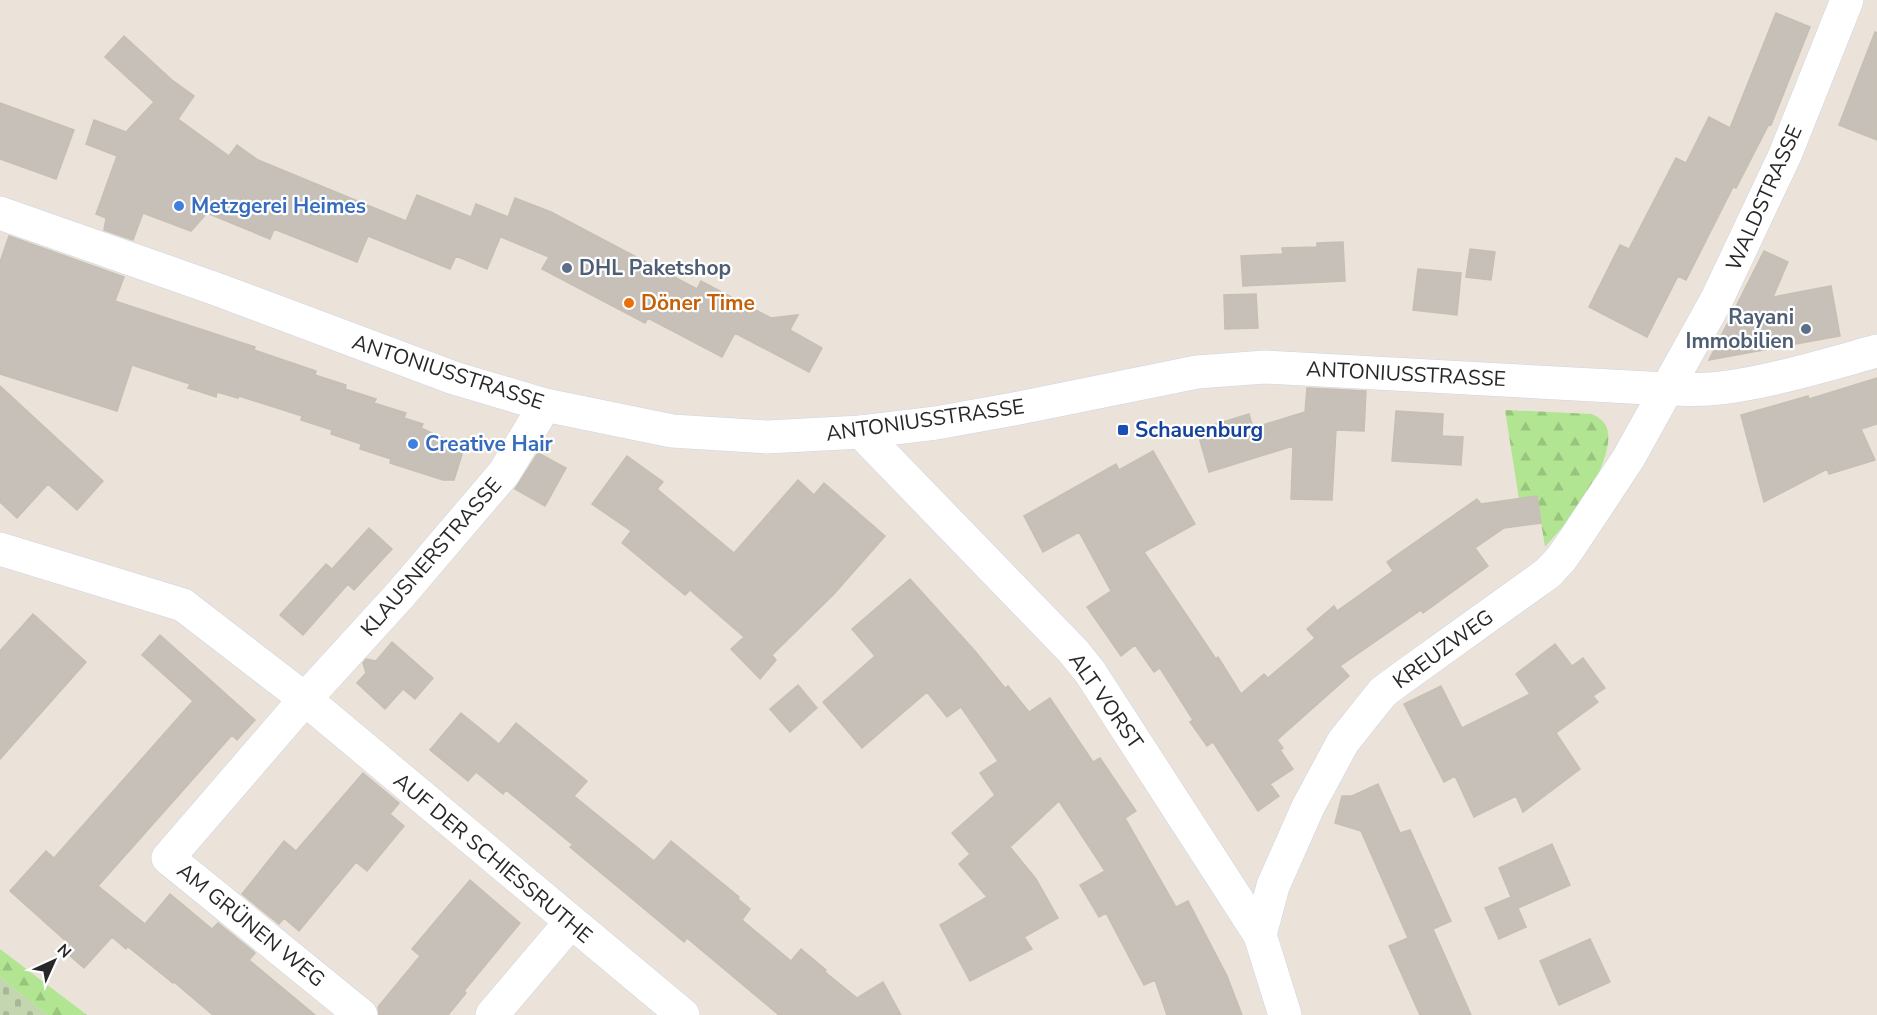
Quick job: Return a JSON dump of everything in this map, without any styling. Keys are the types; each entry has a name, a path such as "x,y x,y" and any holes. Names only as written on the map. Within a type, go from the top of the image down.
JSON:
{"street":[{"name":"WALDSTRASSE","path":"1667,388 1717,299 1785,155 1847,0"},
{"name":"ANTONIUSSTRASSE","path":"0,213 216,289 454,378 545,405 672,431 767,436 861,432 936,423 998,412 1197,372 1265,367 1709,389 1754,382 1877,351"},
{"name":"KREUZWEG","path":"1260,935 1273,885 1308,807 1343,742 1383,692 1548,573 1562,559 1623,465 1667,388"},
{"name":"KLAUSNERSTRASSE","path":"168,858 305,699 400,595 504,473 545,405"},
{"name":"ALT VORST","path":"861,432 1081,660 1260,935 1285,1015"},
{"path":"0,549 183,605 305,699"},
{"name":"AUF DER SCHIESSRUTHE","path":"305,699 682,1015"},
{"name":"AM GRÜNEN WEG","path":"168,858 361,1015"},
{"path":"492,1015 570,923"}],"green space":[{"path":"1505,410 1592,414 1606,426 1608,445 1601,468 1590,491 1579,508 1545,547 1537,496 1519,499"},
{"path":"0,949 87,1015 47,1015 0,977"},
{"path":"0,977 47,1015 0,1015"}],"building":[{"path":"1776,13 1810,27 1771,125 1769,124 1736,188 1733,187 1686,280 1678,276 1647,337 1589,307 1620,245 1629,249 1676,158 1686,163 1709,117 1730,128"},
{"path":"1875,32 1877,33 1877,140 1839,125"},
{"path":"124,36 172,80 194,96 178,119 229,156 237,145 258,160 406,221 417,195 471,217 476,204 508,217 515,198 551,212 697,289 701,281 771,318 798,315 790,330 822,348 809,372 735,333 722,357 648,318 645,323 542,269 549,257 501,237 504,228 487,269 456,256 450,269 368,236 357,262 274,229 270,239 207,213 191,231 143,213 133,240 104,230 106,218 96,214 117,156 86,144 94,120 126,132 154,102 105,57"},
{"path":"0,103 74,130 56,179 0,159"},
{"path":"9,236 124,277 115,301 255,347 254,350 316,371 315,375 346,385 345,389 376,399 374,403 406,413 404,418 423,424 421,428 464,448 454,480 443,480 390,463 391,459 360,449 361,444 331,434 332,430 301,420 302,416 239,396 238,398 217,392 216,397 188,388 190,384 132,365 117,411 0,374 0,262"},
{"path":"1343,242 1345,281 1243,286 1241,256 1283,254 1282,248 1317,247 1317,243"},
{"path":"1470,249 1495,252 1491,280 1466,277"},
{"path":"1764,251 1788,262 1773,297 1831,286 1840,336 1709,360"},
{"path":"1418,269 1461,273 1457,315 1413,310"},
{"path":"1256,294 1258,328 1225,329 1224,295"},
{"path":"1877,378 1877,424 1861,429 1875,460 1829,474 1827,469 1764,502 1741,415 1808,396 1809,399"},
{"path":"0,386 103,481 77,510 48,484 17,518 0,502"},
{"path":"1307,388 1366,391 1364,431 1336,430 1332,500 1291,499 1293,446 1209,472 1197,430 1249,414 1253,428 1305,412"},
{"path":"1396,411 1443,414 1442,436 1463,437 1461,465 1392,461"},
{"path":"1153,451 1195,524 1144,552 1216,659 1218,657 1241,694 1264,674 1268,678 1315,638 1307,629 1334,606 1337,611 1393,571 1387,562 1477,499 1481,504 1537,496 1541,523 1504,528 1475,548 1488,566 1423,613 1421,610 1340,666 1349,676 1277,740 1283,748 1280,750 1293,769 1270,784 1279,796 1258,811 1213,742 1207,746 1190,722 1193,720 1160,668 1154,672 1135,645 1121,656 1087,607 1111,591 1079,532 1043,552 1024,516 1116,464 1119,470"},
{"path":"538,453 566,468 545,506 515,489"},
{"path":"627,456 663,482 657,489 734,553 798,480 814,495 824,483 885,536 834,594 772,655 776,660 760,679 731,649 744,637 690,590 685,595 622,543 631,531 592,504"},
{"path":"369,528 392,549 354,590 348,584 303,635 280,615 326,564 332,569"},
{"path":"910,579 1005,688 1008,686 1029,712 1050,698 1093,762 1100,758 1136,811 1125,818 1176,907 1188,901 1227,976 1242,1015 1167,1015 1155,980 1144,985 1106,913 1099,917 1080,885 1105,871 1059,801 1010,847 1036,879 1058,918 1024,937 1032,949 970,981 940,925 987,897 959,864 970,854 952,833 995,795 980,773 998,761 961,707 947,717 927,692 862,748 823,702 875,656 852,629"},
{"path":"33,614 86,662 0,759 0,651"},
{"path":"160,635 255,720 237,740 232,735 98,886 145,924 170,894 212,929 218,923 255,953 249,960 315,1015 213,1015 174,982 112,937 84,968 63,950 68,943 10,891 46,851 54,858 193,701 142,655"},
{"path":"392,642 433,678 415,699 403,689 385,709 357,683 366,673 363,663 366,659 376,661"},
{"path":"1555,644 1572,666 1583,658 1605,688 1593,696 1598,702 1556,733 1580,769 1523,812 1516,796 1474,817 1455,776 1444,782 1404,704 1441,686 1462,728 1530,694 1516,674"},
{"path":"798,685 817,708 790,732 770,709"},
{"path":"461,713 499,744 516,723 587,781 574,796 654,861 671,841 739,897 738,899 750,909 742,920 791,961 801,949 857,998 883,982 901,1015 779,1015 687,938 684,942 506,790 503,794 476,772 468,781 430,750"},
{"path":"363,773 399,803 390,814 404,826 367,871 356,862 299,931 284,918 279,924 242,894 284,841 296,851"},
{"path":"1378,784 1400,833 1410,830 1451,921 1433,929 1471,1015 1420,1015 1389,946 1408,938 1361,831 1335,823 1342,796 1352,796"},
{"path":"1552,844 1570,885 1518,908 1526,927 1499,939 1485,908 1511,897 1499,868"},
{"path":"470,880 520,923 464,991 466,993 448,1015 379,1015 378,1007 420,956 412,949"},
{"path":"1590,939 1610,982 1559,1005 1540,961"}],"place":[{"name":"Metzgerei Heimes","path":"179,206"},
{"name":"DHL Paketshop","path":"567,268"},
{"name":"Döner Time","path":"629,303"},
{"name":"Rayani Immobilien","path":"1806,329"},
{"name":"Schauenburg","path":"1123,430"},
{"name":"Creative Hair","path":"413,444"}]}
